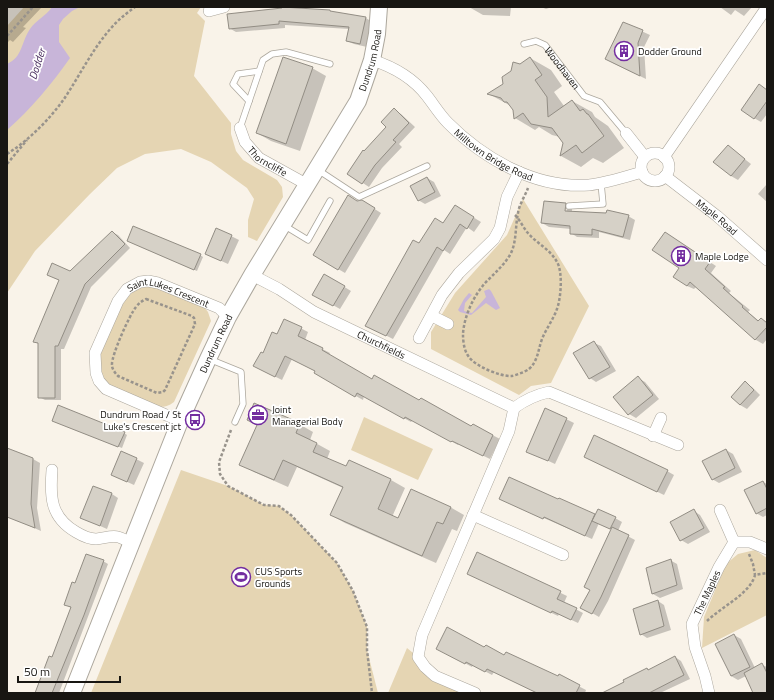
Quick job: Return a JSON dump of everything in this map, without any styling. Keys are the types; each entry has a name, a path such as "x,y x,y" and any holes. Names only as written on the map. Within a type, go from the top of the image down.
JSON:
{"main road":[{"name":"Dundrum Road","path":"72,693 180,421 208,358 228,317 252,275 306,184 358,101 372,60 376,41 379,7"}],"street":[{"path":"209,11 224,7"},
{"path":"664,157 767,7"},
{"name":"Milltown Bridge Road","path":"372,60 389,66 409,78 426,95 447,122 464,137 481,150 519,172 539,180 556,184 589,185 642,172"},
{"name":"Thorncliffe","path":"240,128 245,142 259,158 306,184"},
{"name":"Woodhaven","path":"626,133 645,157"},
{"path":"652,153 661,154 667,160 669,168 665,176 657,181 648,179 642,172 641,164 645,157 652,153"},
{"path":"419,338 442,295 458,273 494,239 500,228 507,197 519,172"},
{"name":"Maple Road","path":"665,176 717,216 767,260"},
{"name":"Churchfields","path":"252,275 279,289 314,312 514,408"},
{"name":"Saint Lukes Crescent","path":"180,421 106,389 98,381 95,353 118,301 127,289 140,282 158,282 219,308 228,317"},
{"path":"432,316 448,324"},
{"path":"475,693 435,676 425,667 418,656 422,635 509,431 514,408 533,396 549,392 678,446"},
{"path":"653,436 661,418"},
{"path":"52,470 52,501 55,511 61,521 69,528 90,538 96,539 117,536 132,543"},
{"path":"720,510 734,542 750,542 767,549"},
{"path":"473,515 563,555"},
{"name":"The Maples","path":"710,693 695,647 692,624 719,567 734,542"}],"lane":[{"name":"Woodhaven","path":"524,44 536,40 544,45 584,96 600,102 626,133"},
{"path":"240,128 263,60 272,54 286,52 330,64"},
{"path":"249,101 233,84 238,74 259,71"},
{"path":"316,169 359,197 427,166"},
{"path":"569,206 603,204 601,183"},
{"path":"282,224 308,240 330,201"},
{"path":"208,358 241,372 243,404 235,422"}],"path":[{"path":"7,36 33,7"},
{"path":"7,164 20,147 41,126 64,99 108,32 122,17 135,7"},
{"path":"7,154 41,126"},
{"path":"469,310 466,316 463,334 465,350 469,358 482,368 512,376 528,370 537,358 542,340 557,309 560,292 560,273 557,262 542,245 528,233 510,209 504,207"},
{"path":"146,299 150,300 192,316 195,324 163,392 157,393 118,376 115,373 112,363 116,350 135,308 141,302 146,299"},
{"path":"235,422 219,462 220,474 228,486 264,505 279,506 291,515 337,563 353,592 367,627 367,650 372,693"},
{"path":"706,622 742,593 754,579 755,575 753,564 749,555 734,542"},
{"path":"755,575 767,573"}],"shaded area":[{"path":"24,7 201,7 197,13 205,21 194,76 231,123 231,134 236,151 243,160 277,180 282,187 283,197 257,241 248,237 248,220 254,199 247,188 211,162 181,149 145,154 117,168 90,194 35,251 7,293 7,26"},
{"path":"523,199 589,306 551,383 531,386 519,395 431,349 431,332 455,293 507,235"},
{"path":"143,287 154,287 204,307 208,312 211,321 174,402 163,407 158,407 109,386 101,375 101,353 120,309 130,295 136,290"},
{"path":"364,417 433,449 418,480 351,450"},
{"name":"CUS Sports Grounds","path":"181,470 228,486 264,505 279,506 291,515 337,563 353,591 367,627 367,650 378,693 91,693"},
{"path":"755,550 767,558 767,615 702,648 704,617 726,564 738,554"},
{"path":"407,648 418,657 425,667 475,693 388,693"}],"water":[{"name":"Dodder","path":"52,7 80,7 72,11 59,25 59,42 70,58 56,78 24,114 7,130 7,64 19,53 32,26"},
{"path":"489,289 500,308 496,310 486,303 471,315 458,310 469,293 472,295 465,303 464,311 472,313 486,297 484,291"}],"building":[{"path":"282,7 330,10 366,17 360,44 346,41 349,27 279,21 279,24 229,29 227,14"},
{"name":"Dodder Ground","path":"623,22 643,30 638,43 640,76 605,59"},
{"path":"283,57 313,67 286,144 256,133"},
{"path":"530,57 542,75 535,80 547,97 548,117 572,100 580,111 583,109 588,114 604,136 582,153 576,145 560,156 563,143 552,128 531,124 523,113 514,119 513,110 507,102 504,102 501,98 487,94 503,84 502,77 511,71 513,62 520,64"},
{"path":"759,84 767,90 767,101 754,119 741,110"},
{"path":"394,108 409,123 393,140 396,142 375,165 362,184 347,174 363,150 364,151 386,127 381,122"},
{"path":"728,145 745,159 731,176 713,162"},
{"path":"427,177 435,192 418,201 410,186"},
{"path":"348,195 357,201 362,200 375,208 338,270 313,255"},
{"path":"544,201 566,203 565,211 606,213 607,210 629,215 623,237 592,229 592,235 570,234 570,226 541,223"},
{"path":"455,205 474,217 467,229 460,224 443,251 437,247 386,336 365,326 413,240 419,243 435,218 443,223"},
{"path":"133,226 201,254 194,270 127,241"},
{"path":"216,228 232,235 221,261 205,254"},
{"path":"112,231 125,244 85,284 58,346 55,346 55,398 38,398 38,343 33,342 59,280 47,275 52,263 70,271"},
{"path":"665,232 710,262 705,269 725,287 723,288 743,306 742,307 758,321 761,318 767,323 767,327 755,340 690,282 687,286 673,277 679,268 652,250"},
{"path":"324,274 345,286 333,306 312,295"},
{"path":"284,319 302,327 298,336 323,348 322,350 372,379 374,375 419,400 421,398 471,426 473,424 493,435 483,456 452,441 451,442 405,417 404,419 357,393 355,397 314,373 315,371 285,356 275,377 253,366 261,352 263,353 272,332 277,334"},
{"path":"594,341 610,367 589,379 573,353"},
{"path":"638,376 653,395 628,415 613,397"},
{"path":"745,381 754,390 740,405 731,397"},
{"path":"254,403 300,423 296,433 317,443 313,452 346,466 349,460 391,479 378,509 398,518 411,489 451,507 443,524 437,522 422,556 330,515 343,487 283,460 274,480 239,465 257,425 247,420"},
{"path":"58,405 125,432 118,447 52,421"},
{"path":"545,408 567,418 548,461 526,452"},
{"path":"594,435 668,470 657,492 584,457"},
{"path":"7,448 33,458 31,504 35,528 7,517"},
{"path":"726,449 735,468 712,480 702,461"},
{"path":"121,451 137,458 127,482 111,475"},
{"path":"509,477 595,514 585,536 544,517 543,519 499,499"},
{"path":"763,481 767,489 767,508 756,514 744,490"},
{"path":"93,486 112,493 100,526 80,518"},
{"path":"598,509 616,517 610,529 592,521"},
{"path":"694,509 704,528 680,541 670,522"},
{"path":"612,527 629,535 592,614 580,608 590,590 584,587"},
{"path":"477,552 561,591 557,599 577,608 571,620 552,611 551,613 467,574"},
{"path":"86,554 104,560 84,615 52,693 35,693 49,656 52,657 71,607 64,605 72,582 75,583"},
{"path":"671,559 677,585 652,594 646,568"},
{"path":"658,600 664,626 640,635 633,609"},
{"path":"447,627 484,647 486,645 504,655 506,652 558,676 559,674 580,685 576,693 537,693 487,669 485,672 466,662 465,664 436,649"},
{"path":"734,634 750,667 731,676 715,644"},
{"path":"675,656 684,675 649,693 602,693 624,682 623,680 647,668 648,670"},
{"path":"762,663 767,673 767,693 753,693 744,673"}],"place":[{"name":"Dodder Ground","path":"624,51"},
{"name":"Maple Lodge","path":"681,256"},
{"name":"Joint Managerial Body","path":"258,415"},
{"name":"Dundrum Road / St Luke's Crescent jct","path":"195,420"},
{"name":"CUS Sports Grounds","path":"241,577"}]}
